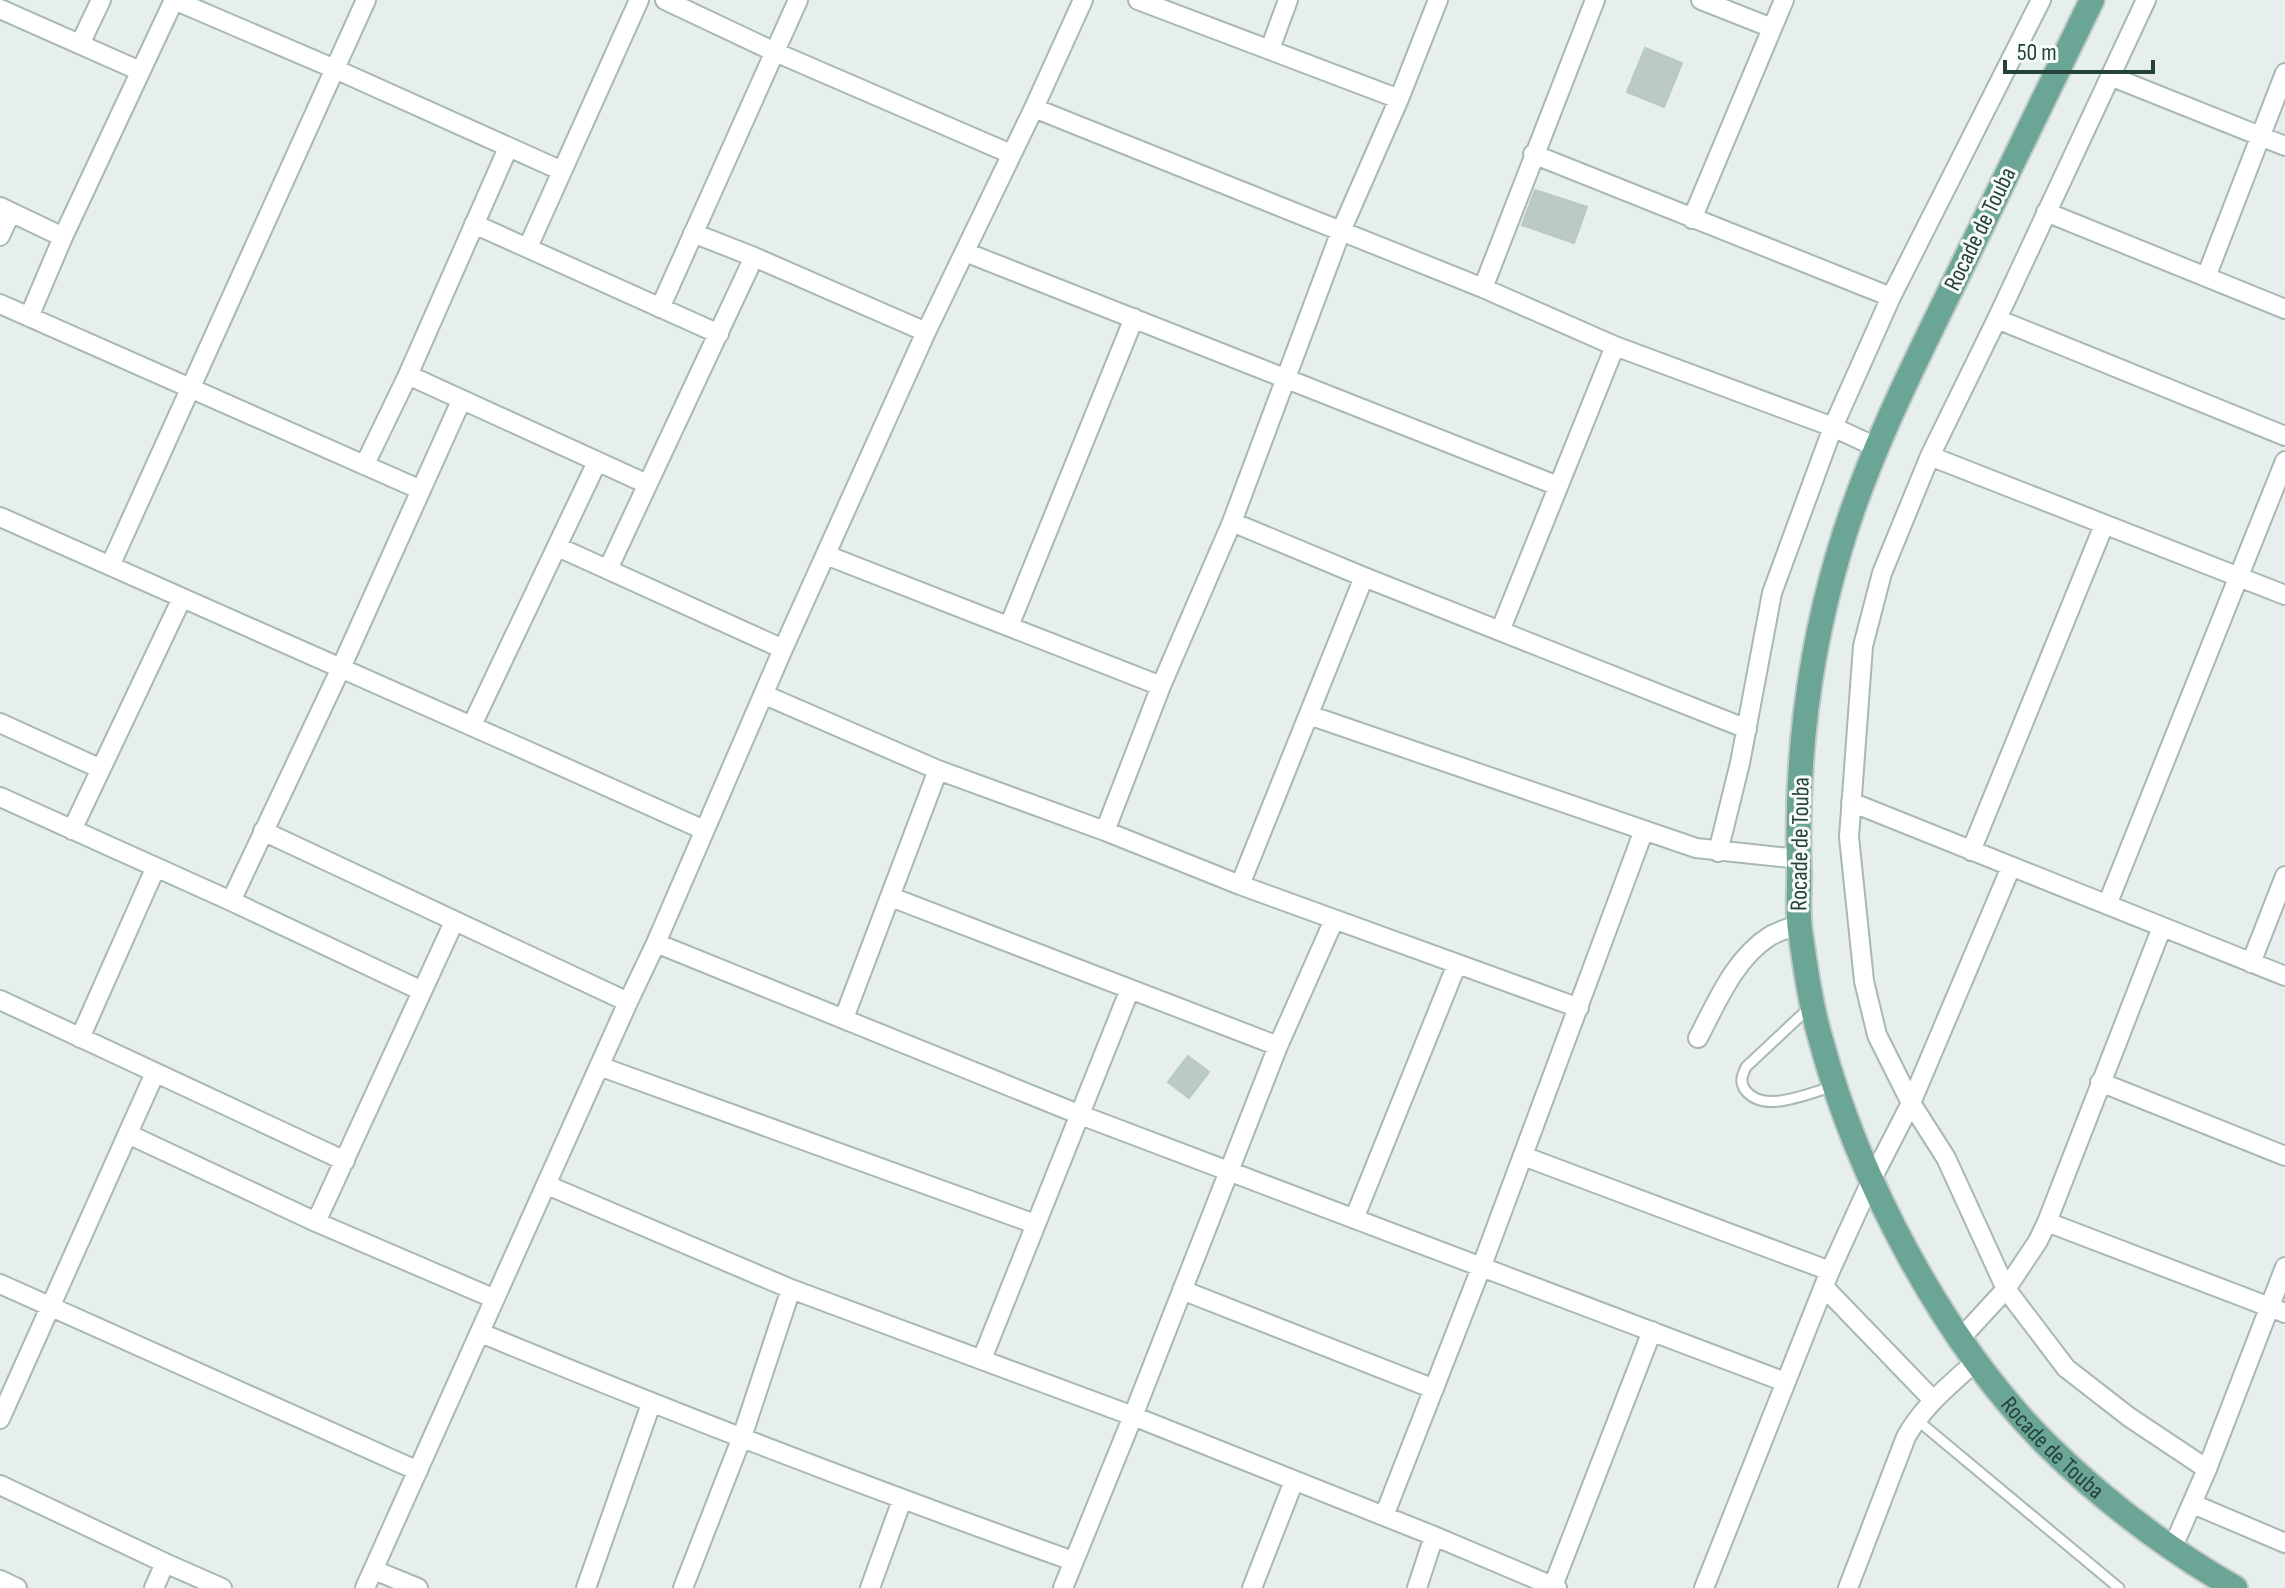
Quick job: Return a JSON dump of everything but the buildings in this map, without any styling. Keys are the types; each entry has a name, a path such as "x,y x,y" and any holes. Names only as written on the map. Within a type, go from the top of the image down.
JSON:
{"main road":[{"name":"Rocade de Touba","path":"2092,0 1906,380 1838,553 1821,623 1806,716 1799,790 1799,924 1812,1004 1835,1086 1872,1179 1908,1254 1960,1339 2024,1419 2061,1458 2208,1582 2235,1588"}],"street":[{"path":"80,44 101,0"},
{"path":"29,317 174,0 562,171"},
{"path":"110,566 366,0"},
{"path":"528,247 639,0"},
{"path":"665,0 775,52 1011,154"},
{"path":"660,308 798,0"},
{"path":"365,1588 656,943 783,649 926,332 1083,0"},
{"path":"1138,0 1399,99"},
{"path":"1270,49 1288,0"},
{"path":"1105,831 1161,686 1232,522 1341,231 1438,0"},
{"path":"1483,288 1595,0"},
{"path":"1701,0 1772,28"},
{"path":"1692,219 1784,0"},
{"path":"1718,852 1733,799 1772,593 1833,427 1891,297 2041,0"},
{"path":"2146,0 1930,456 1882,573 1863,646 1849,837 1864,981 1877,1035 1911,1103 1946,1158 2006,1289 2066,1368 2129,1417 2207,1469"},
{"path":"0,9 140,71"},
{"path":"2206,277 2285,73"},
{"path":"2110,76 2285,146"},
{"path":"1034,108 1483,288 1615,346 1833,427 1878,448"},
{"path":"365,464 408,375 508,148"},
{"path":"1533,154 1891,297"},
{"path":"0,236 6,209 63,237"},
{"path":"2046,212 2285,309"},
{"path":"474,224 719,334"},
{"path":"693,233 926,332"},
{"path":"965,252 1558,486"},
{"path":"608,569 754,257"},
{"path":"0,304 421,490"},
{"path":"1009,626 1134,318"},
{"path":"1997,319 2285,436"},
{"path":"1500,631 1615,346"},
{"path":"408,375 647,484"},
{"path":"231,901 340,670 461,401"},
{"path":"1930,456 2285,595"},
{"path":"2107,905 2285,461"},
{"path":"472,725 597,462"},
{"path":"0,517 704,830"},
{"path":"1232,522 1747,729"},
{"path":"1971,851 2104,525"},
{"path":"558,547 783,649"},
{"path":"826,555 1161,686"},
{"path":"1240,885 1364,577"},
{"path":"72,830 182,598"},
{"path":"765,695 938,770 1334,920 1579,1008"},
{"path":"1309,715 1696,848 1799,859"},
{"path":"0,723 101,769"},
{"path":"844,1018 938,770"},
{"path":"0,797 422,991"},
{"path":"1851,802 2285,976"},
{"path":"1384,1516 1481,1268 1644,830"},
{"path":"263,831 628,1002"},
{"path":"1704,1588 1827,1279 1872,1179 1911,1103 2011,867"},
{"path":"80,1038 155,869"},
{"path":"2251,963 2285,876"},
{"path":"891,897 1278,1046"},
{"path":"1063,1588 1278,1046 1334,920"},
{"path":"316,1222 454,922"},
{"path":"1698,1038 1743,960 1770,936 1799,924"},
{"path":"1960,1339 2006,1289 2038,1241 2162,927"},
{"path":"656,943 1078,1114 1785,1382"},
{"path":"1354,1219 1457,964"},
{"path":"982,1359 1130,989"},
{"path":"0,1000 345,1161"},
{"path":"599,1066 1035,1224"},
{"path":"0,1419 155,1073"},
{"path":"2100,1082 2285,1156"},
{"path":"128,1134 316,1222 495,1299"},
{"path":"1523,1156 1827,1279 1933,1400"},
{"path":"547,1185 791,1289 1133,1416 1555,1587 1652,1331"},
{"path":"2047,1222 2278,1310"},
{"path":"2172,1549 2278,1310 2285,1267"},
{"path":"0,1284 418,1471"},
{"path":"683,1588 742,1437 791,1289"},
{"path":"1182,1290 1434,1389"},
{"path":"481,1333 651,1404 902,1500 1073,1561"},
{"path":"1848,1588 1906,1437 1916,1419 1976,1361"},
{"path":"586,1588 651,1404"},
{"path":"1252,1588 1294,1481"},
{"path":"0,1485 222,1588"},
{"path":"870,1588 902,1500"},
{"path":"2193,1504 2285,1543"},
{"path":"1417,1588 1434,1536"},
{"path":"154,1588 165,1563"},
{"path":"374,1570 418,1588"},
{"path":"0,1580 17,1588"}],"lane":[{"path":"1812,1004 1746,1067 1741,1079 1743,1088 1760,1101 1778,1102 1835,1086"},
{"path":"1916,1419 2119,1588"}]}
